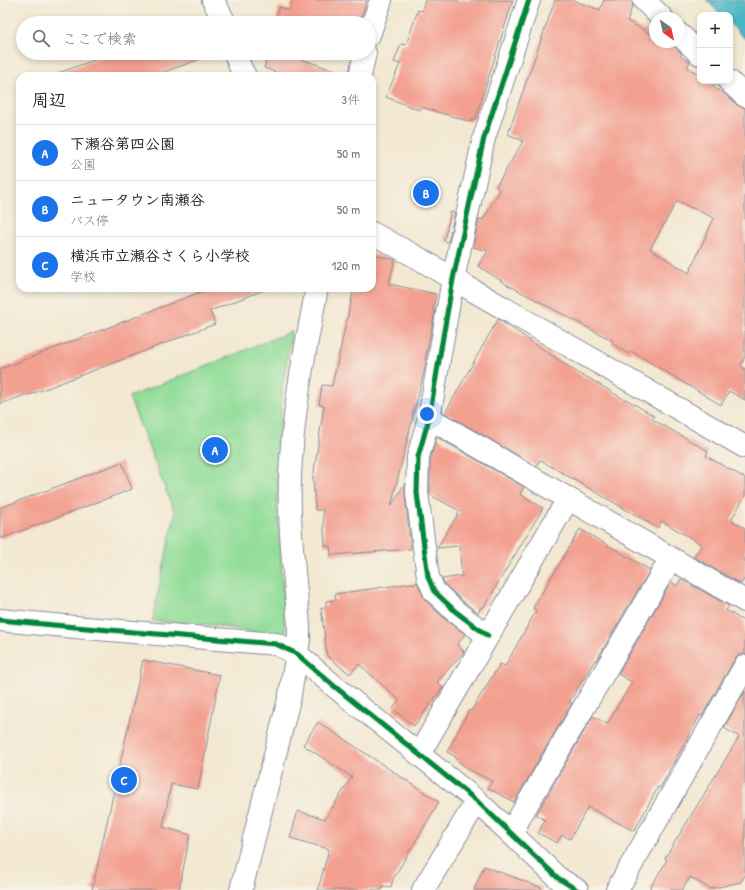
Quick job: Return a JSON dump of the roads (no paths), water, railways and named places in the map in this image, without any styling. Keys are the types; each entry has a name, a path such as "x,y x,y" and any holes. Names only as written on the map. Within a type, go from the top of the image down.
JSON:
{"street":[{"path":"213,0 221,16"},
{"path":"376,16 381,0"},
{"path":"488,636 456,612 434,591 428,577 417,493 418,457 429,418 453,279 484,138 529,0"},
{"path":"644,0 656,12"},
{"path":"685,40 697,51"},
{"path":"238,60 243,72"},
{"path":"361,72 363,60"},
{"path":"732,84 745,96"},
{"path":"376,235 420,259 745,447"},
{"path":"241,890 290,695 299,640 291,528 290,478 303,357 316,292"},
{"path":"429,418 745,601"},
{"path":"419,754 568,499"},
{"path":"511,832 671,558"},
{"path":"0,620 101,630 276,644 297,654 477,801 558,878 577,890"},
{"path":"617,890 745,666"},
{"path":"423,890 477,801"}],"water":[{"path":"706,0 745,0 745,39 733,27 733,12 718,12"}],"place":[{"name":"ニュータウン南瀬谷","path":"426,193"},
{"name":"下瀬谷第四公園","path":"215,450"},
{"name":"横浜市立瀬谷さくら小学校","path":"124,780"}]}
